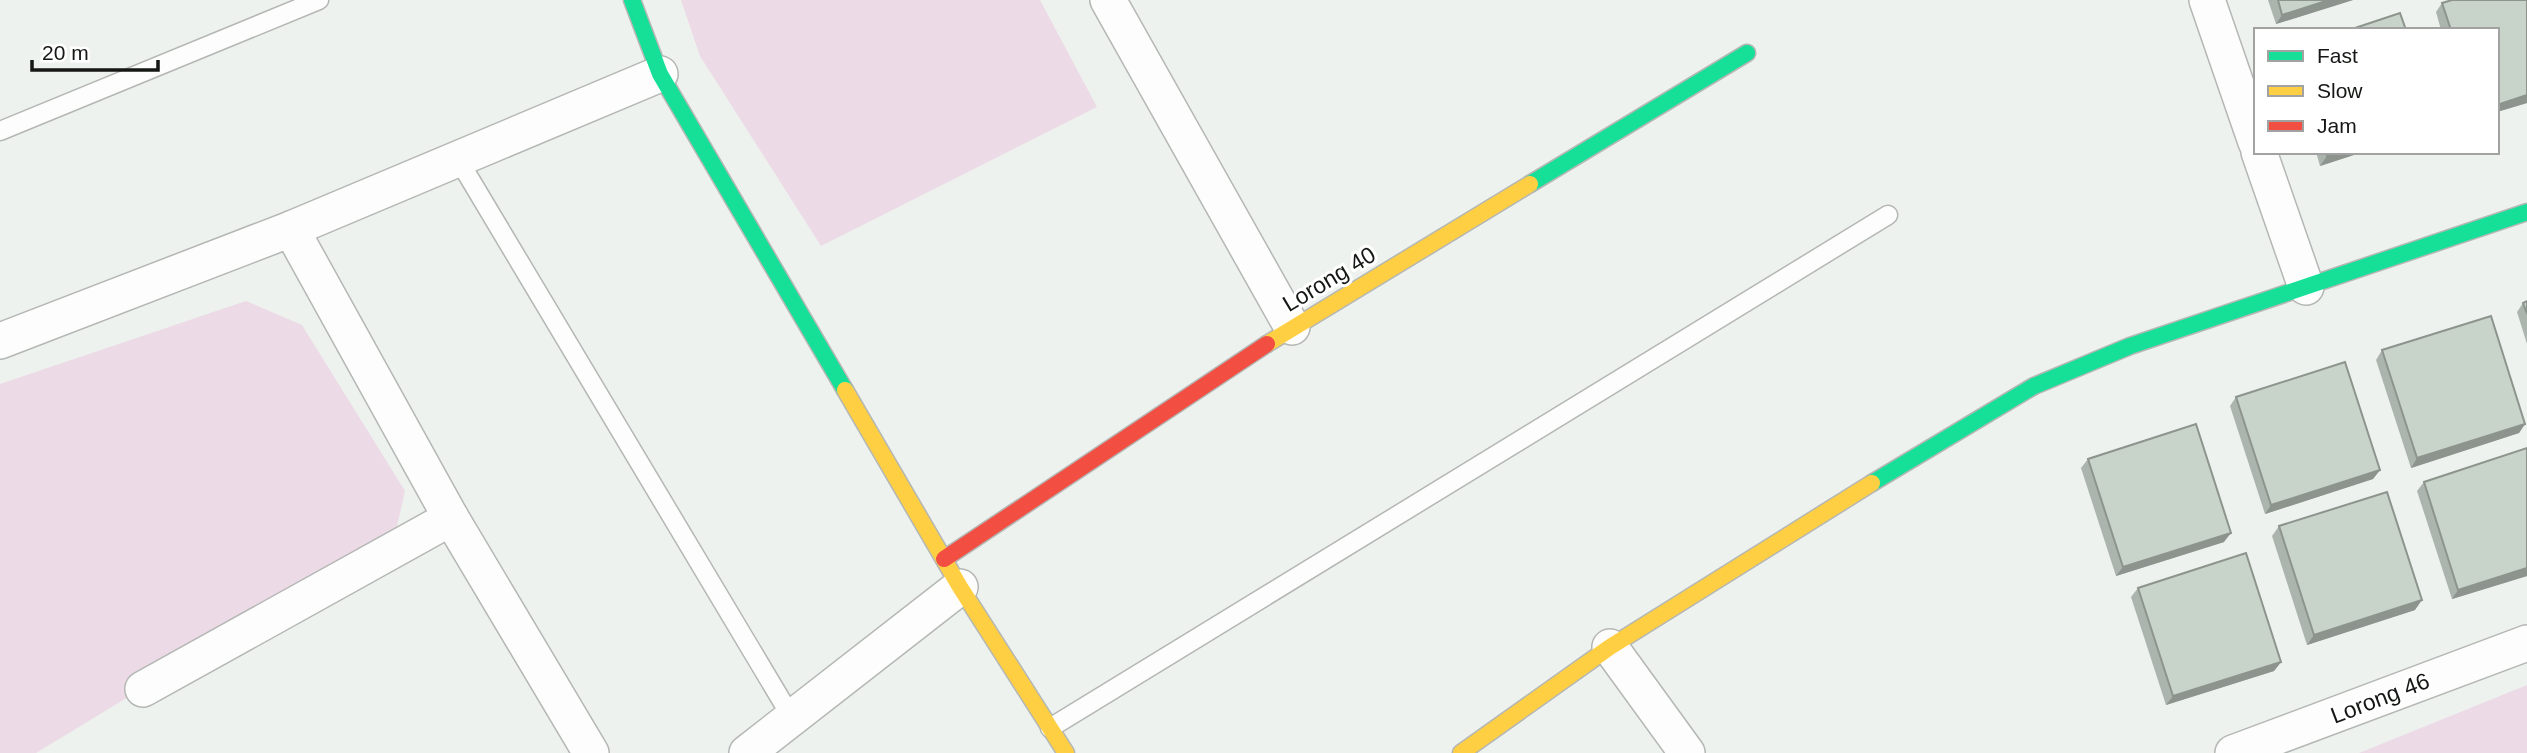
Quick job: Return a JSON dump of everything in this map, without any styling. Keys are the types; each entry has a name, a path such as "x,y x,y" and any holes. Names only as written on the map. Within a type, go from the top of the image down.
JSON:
{"street":[{"path":"632,0 660,74 952,573 1066,753"},
{"path":"1108,0 1292,327"},
{"path":"2207,0 2254,136"},
{"name":"Lorong 40","path":"952,573 1292,327 1747,53"},
{"path":"0,341 291,229 660,74"},
{"path":"2260,154 2306,287"},
{"path":"1461,753 1610,647 1949,435 2034,386 2076,366 2130,346 2527,212"},
{"path":"291,229 451,518 591,753"},
{"path":"143,689 451,518"},
{"path":"747,753 792,719 952,573"},
{"name":"Lorong 46","path":"2233,753 2527,643"},
{"path":"1610,647 1687,753"}],"lane":[{"path":"0,131 319,0"},
{"path":"458,159 792,719"},
{"path":"1050,728 1888,215"}],"shaded area":[{"path":"681,0 1040,0 1097,107 821,246 700,56"},
{"path":"246,301 302,325 405,491 395,535 36,753 0,753 0,384"},
{"path":"2527,685 2527,753 2359,753"}],"building":[{"path":"2278,0 2329,0 2282,15"},
{"path":"2452,0 2527,0 2527,95 2499,104 2499,28 2450,28 2442,3"},
{"path":"2400,13 2405,28 2355,28"},
{"path":"2491,316 2525,424 2417,458 2382,350"},
{"path":"2345,362 2380,470 2271,505 2236,397"},
{"path":"2196,424 2231,533 2123,567 2088,459"},
{"path":"2527,448 2527,568 2458,590 2424,482"},
{"path":"2387,492 2422,600 2314,635 2279,526"},
{"path":"2246,553 2281,662 2173,696 2138,588"}],"traffic: fast":[{"path":"632,0 660,74 845,390"},
{"path":"1530,184 1747,53"},
{"path":"1872,483 2034,386 2130,346 2527,212"}],"traffic: slow":[{"path":"1267,344 1530,184"},
{"path":"845,390 960,587 1066,753"},
{"path":"1461,753 1610,647 1872,483"}],"traffic: jam":[{"path":"944,559 1267,344"}]}
